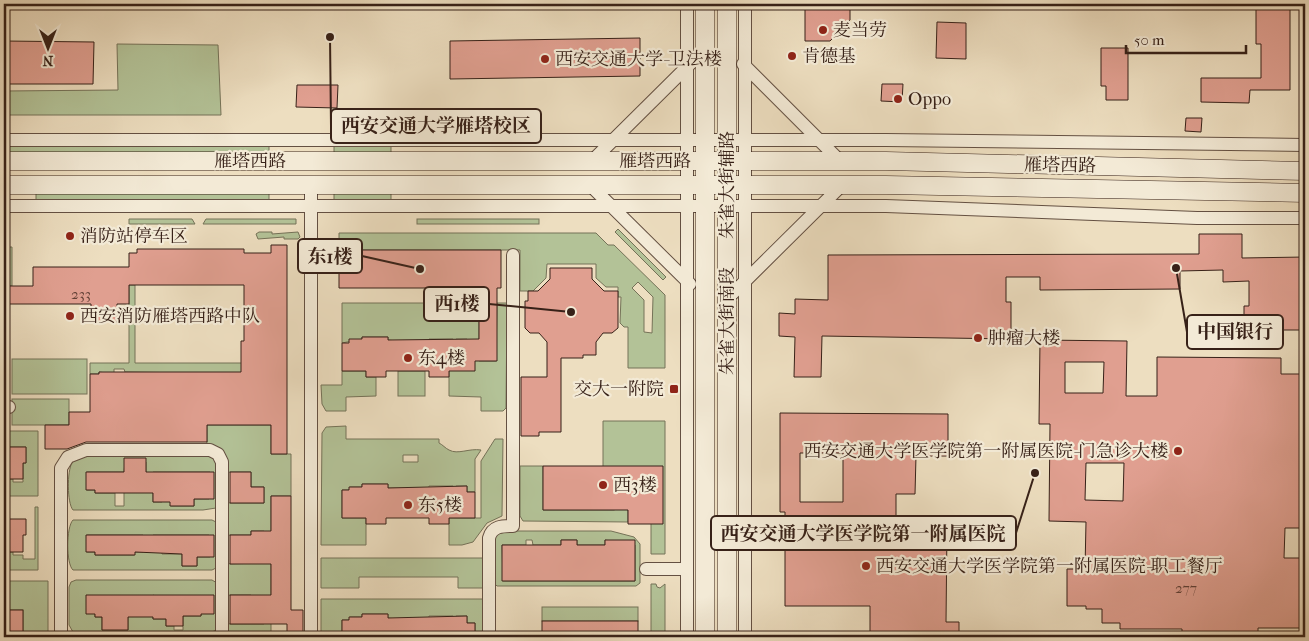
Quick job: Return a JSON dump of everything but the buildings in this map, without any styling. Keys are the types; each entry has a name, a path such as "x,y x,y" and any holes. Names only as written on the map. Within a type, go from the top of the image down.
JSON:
{"main road":[{"name":"朱雀大街南段","path":"705,4 705,637"},
{"name":"朱雀大街南段","path":"727,4 727,637"},
{"name":"雁塔西路","path":"4,161 840,161 1305,171"},
{"name":"雁塔西路","path":"4,185 842,185 1305,193"}],"street":[{"path":"687,4 687,637"},
{"name":"朱雀大街辅路","path":"745,4 745,637"},
{"path":"592,161 705,48"},
{"path":"727,48 840,161"},
{"path":"4,140 820,140 1305,145"},
{"path":"311,185 311,637"},
{"path":"590,185 705,299"},
{"path":"727,299 842,185"},
{"path":"4,206 886,206 1196,218 1305,218"},
{"path":"489,637 489,538 491,532 496,528 513,526 513,255"},
{"path":"61,637 61,468 68,456 86,450 210,450 218,454 222,462 222,637"},
{"path":"646,569 687,569"}],"green space":[{"path":"117,44 218,45 221,115 4,115 4,91 118,90"},
{"path":"4,144 269,144 269,155 4,155"},
{"path":"334,144 391,144 391,155 334,155"},
{"path":"36,191 269,191 269,202 36,202"},
{"path":"334,191 391,191 391,202 334,202"},
{"path":"129,219 192,219 195,224 129,224"},
{"path":"206,219 296,219 296,224 203,224"},
{"path":"417,219 539,219 539,224 417,224"},
{"path":"618,229 666,277 663,280 615,232"},
{"path":"141,232 154,232 154,234 180,232 182,237 180,239 166,239 166,237 140,239 139,234"},
{"path":"259,232 272,232 272,234 298,232 300,237 298,239 284,239 284,237 258,239 256,234"},
{"path":"339,233 596,233 608,245 614,245 665,295 665,368 628,368 628,327 624,327 620,323 621,297 618,297 618,287 606,287 596,278 596,264 547,264 546,278 533,291 520,291 520,250 339,250","holes":["638,282 653,297 652,333 644,332 644,300 632,288"]},
{"path":"7,247 12,247 12,286 4,286 4,278 7,277"},
{"path":"129,285 135,285 135,363 263,363 263,374 125,372 124,369 114,369 114,374 99,372 99,374 90,374 90,363 129,363"},
{"path":"342,303 479,303 479,361 496,361 497,303 507,303 506,408 503,411 481,411 481,397 449,396 449,371 467,345 467,339 456,339 456,345 453,345 453,339 429,339 429,345 388,340 388,337 362,337 362,339 342,343"},
{"path":"12,359 87,359 87,394 12,394"},
{"path":"342,371 366,371 366,377 376,377 376,396 346,397 346,411 326,411 322,404 321,385 342,385"},
{"path":"398,371 425,371 425,396 398,396"},
{"path":"12,399 69,399 69,425 12,425"},
{"path":"603,421 665,421 665,554 651,554 651,524 603,466"},
{"path":"207,425 271,425 271,454 291,454 291,496 271,496 271,637 225,637 225,624 264,624 251,595 225,595 225,564 264,563 264,531 251,531 251,535 225,535 225,503 264,503 264,487 251,487 251,472 225,472 207,446"},
{"path":"346,426 346,439 439,439 439,443 452,451 481,450 475,459 475,492 467,492 467,486 456,486 456,492 453,492 453,486 429,486 429,492 426,488 388,488 388,484 362,484 362,487 350,487 349,490 342,490 342,518 366,518 366,545 321,545 322,433 326,427","holes":["403,455 418,455 418,462 403,462"]},
{"path":"4,431 38,431 38,496 4,496 4,479 13,479 13,482 23,482 23,463 26,463 26,447 4,447"},
{"path":"495,439 503,439 502,516 487,523 473,542 462,545 449,545 449,518 481,518 481,461"},
{"path":"86,455 210,455 217,459 216,508 203,510 73,510 69,494 70,467 75,460","holes":["125,462 146,462 146,472 143,472 124,493 124,506 115,506 115,493 95,493 95,490 87,490 87,472 124,472","153,472 210,472 209,499 194,499 194,506 171,506 170,494 162,502 153,502"]},
{"path":"520,466 543,466 543,510 614,510 628,504 628,522 523,521 520,516"},
{"path":"35,507 38,507 38,570 4,570 4,552 13,552 13,555 23,555 23,559 35,559"},
{"path":"73,520 212,520 216,522 216,568 212,570 73,570 68,553 68,537","holes":["87,535 143,535 143,552 135,552 134,555 95,555 95,552 87,552","153,535 209,535 210,557 197,557 197,566 182,566 182,554 162,554 162,551 153,551"]},
{"path":"513,531 611,531 634,537 640,544 640,583 636,586 497,586 495,584 494,538 498,533","holes":["526,540 532,540 533,545 561,545 561,540 577,540 577,545 605,545 605,540 635,545 635,581 503,581 502,545 526,545"]},
{"path":"321,558 484,558 484,588 458,588 458,577 359,577 359,588 321,588"},
{"path":"76,580 212,580 217,583 216,630 212,632 73,632 69,625 69,587 71,582","holes":["153,595 201,613 201,616 183,616 183,630 174,630 174,626 166,626 166,619 153,619","95,614 128,617 128,630 102,630 102,617 95,617"]},
{"path":"4,581 48,581 48,637 23,637 23,610 4,610"},
{"path":"651,584 656,584 660,588 665,584 665,637 651,637"},
{"path":"321,599 484,599 484,637 475,637 475,623 467,623 467,616 456,616 456,623 453,616 429,616 429,623 388,618 388,614 362,614 362,617 350,617 349,620 342,620 342,637 321,637"},
{"path":"542,607 638,607 638,621 542,621"}],"place":[{"name":"麦当劳","path":"823,30"},
{"name":"西安交通大学雁塔校区","path":"330,37"},
{"name":"肯德基","path":"792,56"},
{"name":"西安交通大学-卫法楼","path":"545,59"},
{"name":"Oppo","path":"898,99"},
{"name":"消防站停车区","path":"70,236"},
{"name":"中国银行","path":"1176,268"},
{"name":"东1楼","path":"420,269"},
{"name":"西1楼","path":"571,312"},
{"name":"西安消防雁塔西路中队","path":"70,316"},
{"name":"肿瘤大楼","path":"978,338"},
{"name":"东4楼","path":"408,358"},
{"name":"交大一附院","path":"674,389"},
{"name":"西安交通大学医学院第一附属医院-门急诊大楼","path":"1178,451"},
{"name":"西安交通大学医学院第一附属医院","path":"1035,473"},
{"name":"西3楼","path":"603,485"},
{"name":"东5楼","path":"408,505"},
{"name":"西安交通大学医学院第一附属医院-职工餐厅","path":"866,566"}]}
